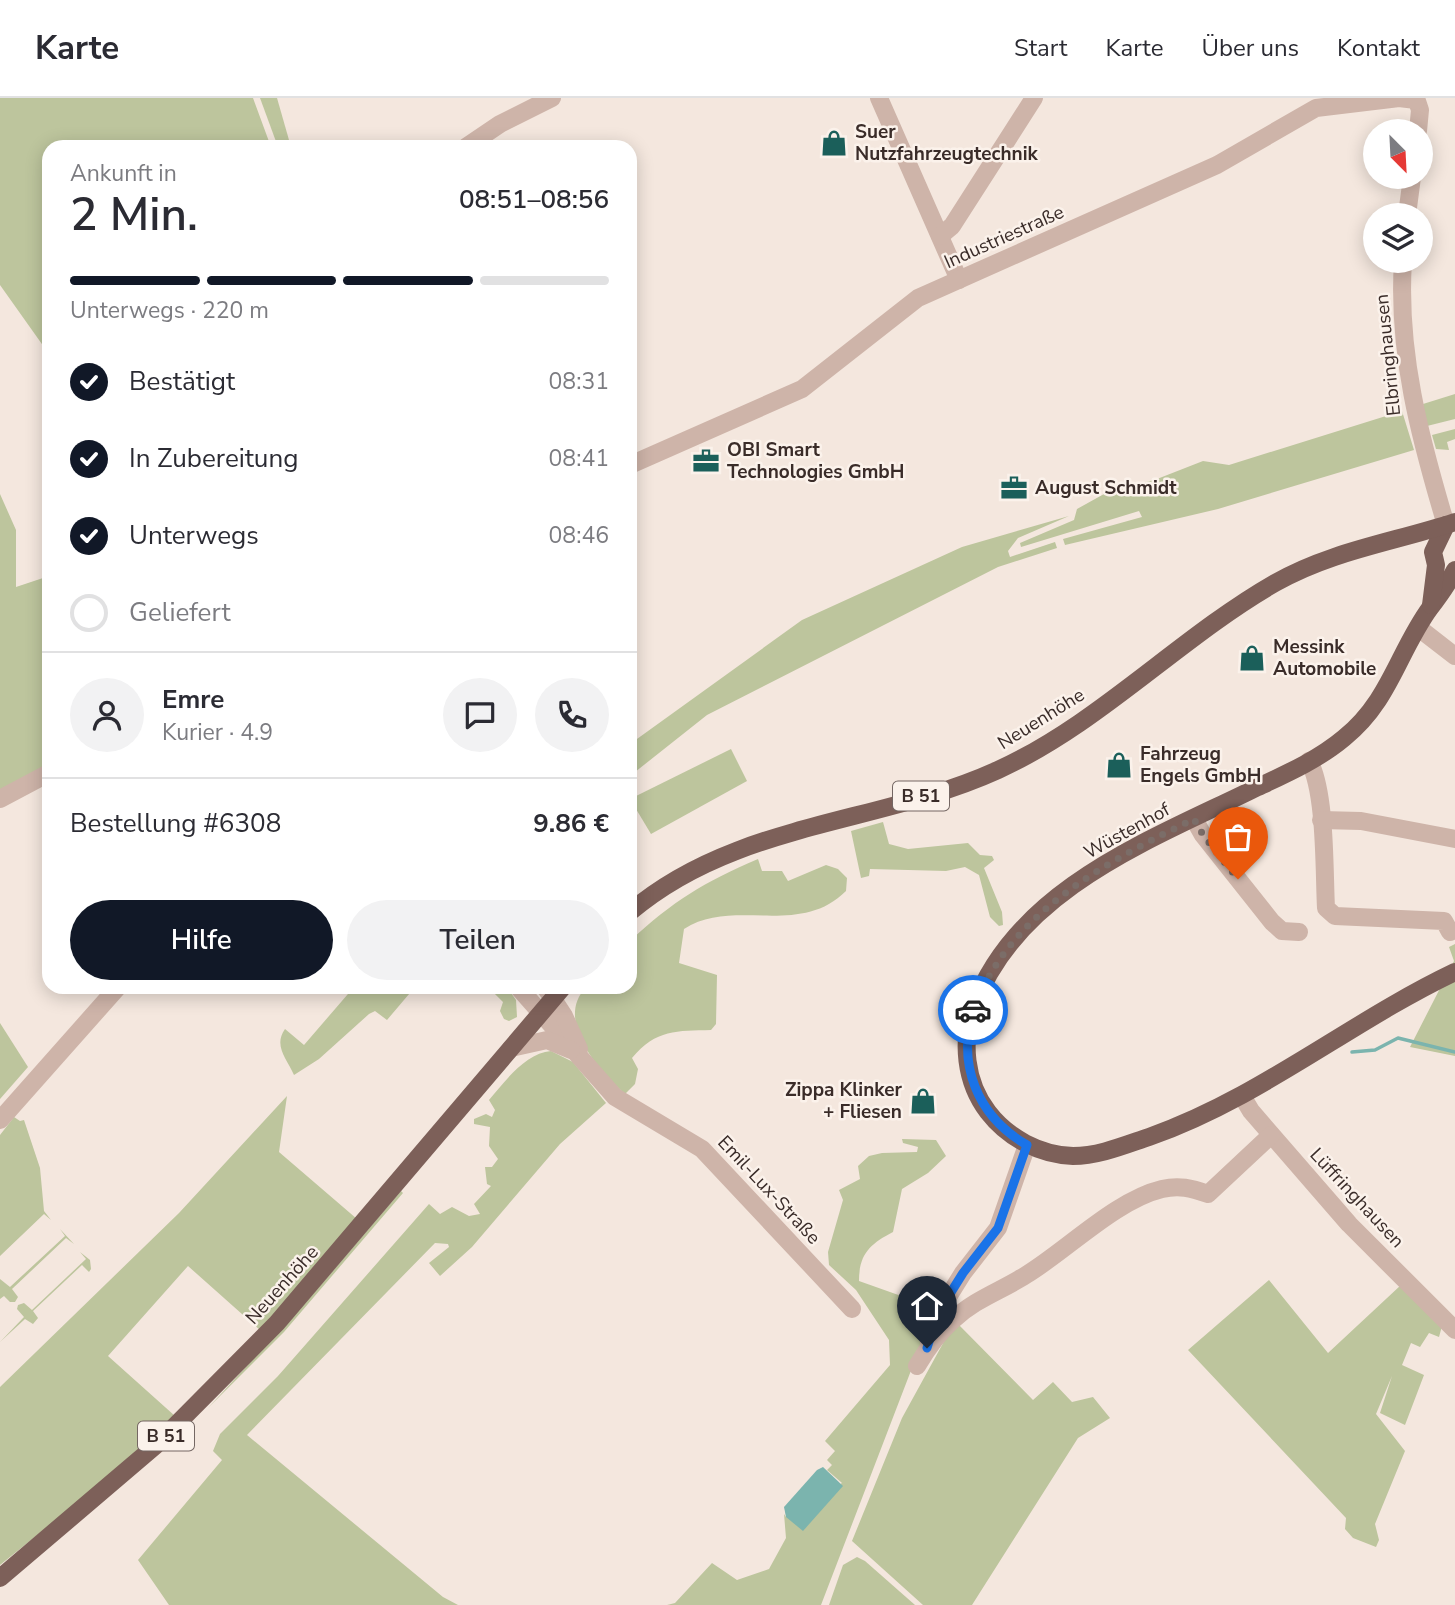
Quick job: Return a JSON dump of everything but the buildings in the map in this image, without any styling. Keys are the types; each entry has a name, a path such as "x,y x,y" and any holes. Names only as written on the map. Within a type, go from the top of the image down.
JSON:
{"main road":[{"name":"Wüstenhof","path":"1431,607 1436,565 1433,552 1452,528"},
{"name":"Neuenhöhe","path":"637,907 673,880 752,843 944,789 999,770 1055,738 1245,601 1276,583 1334,556 1452,528"},
{"name":"Wüstenhof","path":"1455,570 1373,709 1345,737 1309,761 1113,861 1064,893 1012,942 987,975 968,1030 970,1074 988,1112 1007,1132 1027,1145 1056,1154 1095,1153 1160,1133 1242,1096 1455,972"},
{"name":"Neuenhöhe","path":"0,1578 156,1446 237,1365 328,1266 541,1013 552,994"}],"street":[{"path":"476,140 500,124 552,98"},
{"path":"879,98 959,279"},
{"path":"940,236 952,226 1034,98"},
{"name":"Industriestraße","path":"637,462 802,389 834,367 908,304 1217,165 1322,106 1399,98 1416,99"},
{"path":"1416,99 1420,110 1419,119"},
{"name":"Elbringhausen","path":"1402,273 1401,302 1412,397 1452,528"},
{"path":"1420,628 1455,656"},
{"path":"1309,761 1315,771 1321,820 1326,908 1335,916 1444,921 1450,932"},
{"path":"0,799 42,777"},
{"path":"1194,819 1203,835 1272,922 1282,931 1298,932"},
{"path":"1321,820 1361,821 1455,839"},
{"path":"0,1119 112,994"},
{"path":"524,994 541,1013"},
{"name":"Emil-Lux-Straße","path":"555,994 578,1055"},
{"name":"Emil-Lux-Straße","path":"541,1013 599,1082 623,1104 702,1149 852,1309"},
{"path":"511,1048 547,1040 578,1055"},
{"name":"Lüffringhausen","path":"1242,1096 1271,1135 1349,1224 1452,1320"},
{"path":"916,1366 927,1348 952,1321 980,1298 1024,1277 1073,1244 1115,1210 1159,1190 1184,1186 1208,1194 1271,1135"},
{"path":"927,1348 938,1313 963,1273 998,1228 1027,1145"},
{"path":"963,1273 980,1298"}],"green space":[{"path":"0,98 253,98 268,140 42,140 42,344 0,285"},
{"path":"260,98 277,98 289,140 275,140"},
{"path":"1455,394 1455,419 1427,426 1423,404"},
{"path":"1402,411 1414,450 1218,509 1065,545 1063,539 1142,517 1139,511 1021,547 1020,543 1074,520 1077,509 1104,494 1157,479 1203,461 1229,465"},
{"path":"1455,429 1455,439 1447,442 1449,450 1436,449 1432,435"},
{"path":"0,494 16,530 16,587 42,578 42,771 0,792"},
{"path":"1069,516 1018,538 1008,551 1010,557 1055,542 1057,548 998,567 707,715 637,770 637,739 802,620 962,547"},
{"path":"731,749 747,781 651,834 637,811 637,796"},
{"path":"883,822 889,844 908,849 968,843 980,855 992,856 994,860 984,868 1002,912 1003,925 999,926 990,917 979,875 965,867 946,871 870,869 869,876 861,878 851,831"},
{"path":"758,859 762,871 782,871 788,881 826,865 838,869 847,878 846,891 828,905 808,912 723,916 703,920 684,929 679,963 717,975 716,1024 711,1030 677,1032 650,1042 632,1058 638,1069 635,1084 625,1094 603,1072 584,1045 577,1030 577,1000 581,994 637,994 637,935 690,894"},
{"path":"1455,944 1455,1056 1410,1047 1454,961 1449,947"},
{"path":"348,994 409,994 387,1020 375,1011 369,1014 319,1059 294,1075 281,1047 280,1041 285,1029 304,1045"},
{"path":"495,994 512,994 516,1000 517,1017 509,1021 504,1019 500,1011 503,1002"},
{"path":"0,1023 28,1067 0,1099"},
{"path":"551,1051 573,1062 606,1103 560,1144 472,1247 440,1276 429,1263 449,1247 448,1244 435,1243 247,1435 443,1597 458,1605 169,1605 138,1560 222,1460 213,1451 220,1434 278,1376 429,1204 440,1214 452,1207 469,1216 480,1214 474,1204 491,1186 487,1184 485,1167 492,1167 498,1159 489,1146 490,1127 474,1124 474,1119 486,1114 492,1117 495,1110 489,1100 502,1085 525,1062"},
{"path":"287,1096 279,1152 357,1219 260,1330 188,1266 108,1356 175,1416 87,1495 0,1565 0,1387 179,1213"},
{"path":"14,1117 20,1121 24,1120 40,1168 44,1211 51,1220 44,1214 0,1256 0,1135"},
{"path":"902,1139 936,1140 946,1156 928,1173 902,1189 893,1232 867,1251 861,1264 859,1281 935,1308 821,1605 667,1605 675,1603 712,1563 737,1580 769,1569 786,1538 784,1514 786,1517 842,1483 827,1470 832,1465 827,1460 835,1451 825,1441 890,1365 889,1340 856,1290 829,1265 828,1252 843,1200 839,1190 860,1179 858,1166 869,1156 917,1152 918,1147 903,1143"},
{"path":"401,1191 403,1193 284,1332 208,1408 313,1294"},
{"path":"60,1229 74,1244 66,1238 12,1289 18,1297 15,1302 10,1302 4,1296 0,1299 0,1279 10,1287 65,1236"},
{"path":"80,1252 90,1260 89,1272 82,1265 33,1311 38,1318 33,1324 25,1319 0,1342 24,1317 17,1309 18,1305 24,1303 32,1310 86,1259"},
{"path":"1269,1280 1328,1353 1401,1285 1442,1326 1439,1337 1429,1333 1420,1347 1411,1343 1402,1365 1424,1375 1405,1425 1380,1413 1392,1376 1376,1414 1405,1451 1375,1524 1379,1540 1376,1547 1353,1538 1345,1529 1346,1518 1188,1350"},
{"path":"959,1325 1033,1400 1053,1382 1072,1402 1093,1397 1110,1418 1078,1438 972,1605 923,1605 852,1541 902,1418 947,1336"},
{"path":"857,1557 915,1605 829,1605 843,1565"}],"water":[{"path":"823,1467 843,1486 803,1531 786,1517 784,1507 817,1470"}],"waterway":[{"path":"1352,1052 1375,1050 1398,1038 1455,1052"}],"way so far":[{"path":"973,1010 987,975 998,959 1046,909 1099,869 1179,826 1194,819 1203,835 1238,879"}],"place":[{"name":"Suer Nutzfahrzeugtechnik","path":"834,143"},
{"name":"OBI Smart Technologies GmbH","path":"706,461"},
{"name":"August Schmidt","path":"1014,488"},
{"name":"Messink Automobile","path":"1252,658"},
{"name":"Fahrzeug Engels GmbH","path":"1119,765"},
{"name":"Zippa Klinker + Fliesen","path":"923,1101"}],"route":[{"path":"927,1348 938,1313 963,1273 998,1228 1027,1145 1007,1132 992,1117 972,1083 967,1051 973,1010"}]}
